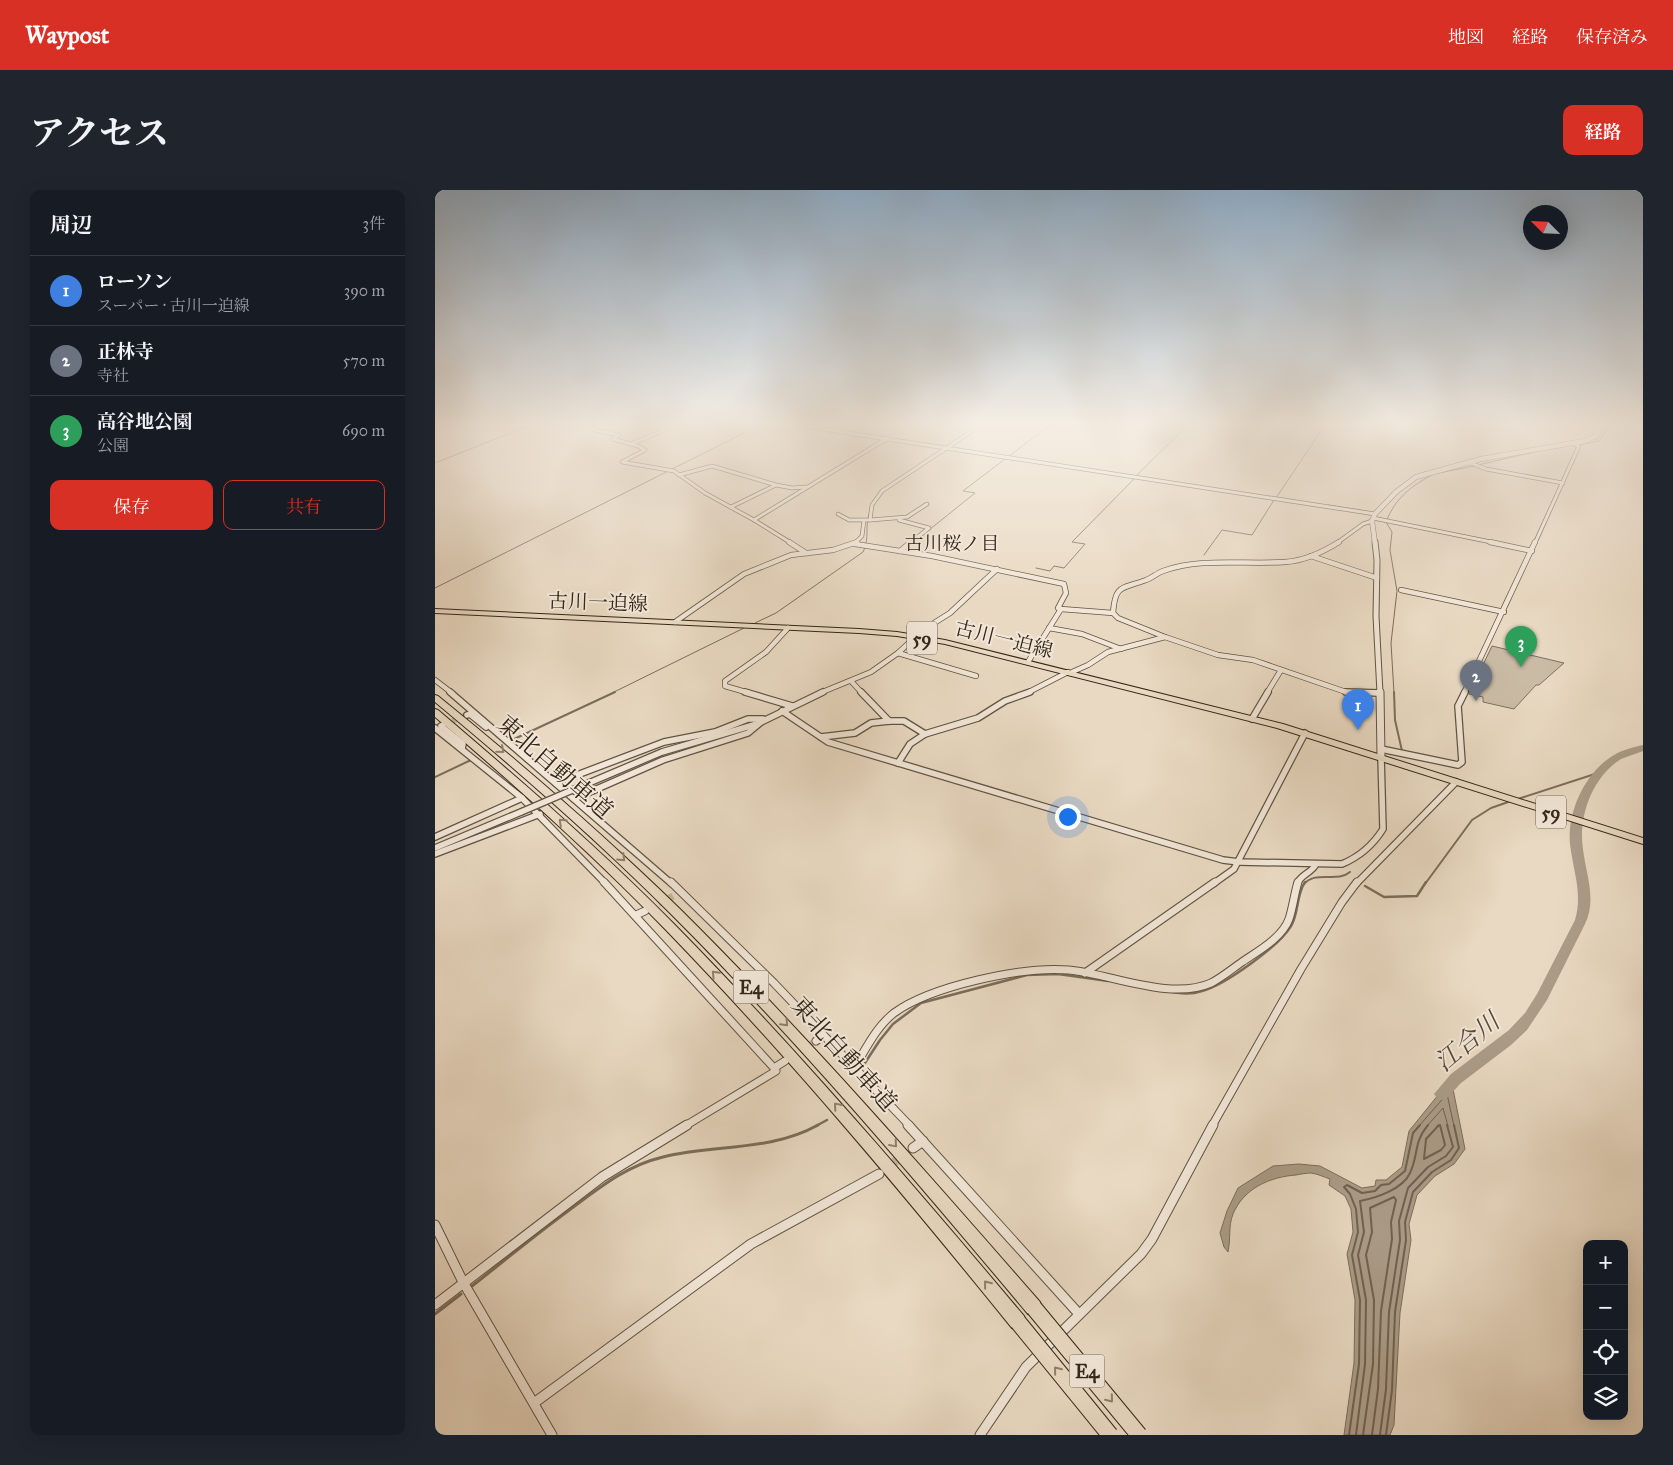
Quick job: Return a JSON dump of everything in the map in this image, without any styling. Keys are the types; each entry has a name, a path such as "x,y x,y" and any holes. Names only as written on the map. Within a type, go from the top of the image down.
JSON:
{"highway":[{"name":"東北自動車道","path":"435,698 492,742 602,839 733,968 836,1079 1034,1308 1139,1435"},
{"name":"東北自動車道","path":"435,712 511,776 595,853 746,1005 882,1159 1110,1435"}],"main road":[{"name":"古川一迫線","path":"435,611 859,631 916,636 1028,662 1381,753 1407,766 1458,782"},
{"name":"59","path":"1458,782 1643,840"}],"street":[{"path":"691,483 754,520 805,553"},
{"path":"770,483 792,488 808,487"},
{"path":"754,520 814,483"},
{"path":"855,544 862,536 872,505 882,491 894,483"},
{"path":"1157,483 1381,519 1532,551"},
{"path":"1113,613 1114,596 1119,590 1167,570 1208,562 1282,563 1311,556 1330,548 1373,518 1387,499 1408,483"},
{"path":"1381,753 1392,751 1458,765 1462,762 1458,706 1504,612 1563,483"},
{"path":"731,507 777,485"},
{"path":"899,520 914,514 927,504"},
{"path":"838,514 849,520 899,520 929,528 900,551"},
{"path":"782,711 828,742 1223,860 1316,864 1348,862 1356,858 1377,839 1383,829 1384,817 1376,616 1377,560 1373,518"},
{"path":"675,622 743,574 791,555 833,550 855,544 1060,582 1064,584 1066,594 1058,608 1061,609"},
{"path":"1311,556 1377,578"},
{"path":"435,848 662,752 739,730 871,672 916,636 950,613 997,569"},
{"path":"1401,590 1504,612"},
{"path":"1061,609 1113,613 1118,618 1165,637 1224,657 1248,659 1346,692 1380,693"},
{"path":"1028,662 1061,609"},
{"path":"788,628 766,652 725,680 725,686 792,706"},
{"path":"1049,628 1082,634 1123,649"},
{"path":"898,763 910,744 925,734 978,718 1005,701 1035,690 1088,665 1108,652 1165,637"},
{"path":"897,653 976,676"},
{"path":"1252,719 1281,670"},
{"path":"435,680 499,733 681,892 729,937 923,1141 1079,1314"},
{"path":"851,681 889,721"},
{"path":"435,685 452,693"},
{"path":"467,715 470,714 490,729 499,733"},
{"path":"556,783 664,742 715,732 748,719 763,719"},
{"path":"573,799 674,754 752,730 758,727 763,719"},
{"path":"821,737 855,733 871,723 889,721 904,721 925,734"},
{"path":"443,724 441,726 463,744 462,750"},
{"path":"435,728 540,814 636,916 776,1071 602,1177 435,1305"},
{"path":"1085,973 1230,873 1239,862 1305,733"},
{"path":"980,1435 1026,1368 1141,1254 1152,1239 1227,1098 1342,902 1355,886 1458,782"},
{"path":"435,836 522,798"},
{"path":"435,854 540,814"},
{"path":"854,1068 870,1042 886,1022 894,1014 918,1000 1018,973 1053,970 1085,973 1180,990 1201,987 1211,983 1282,930 1289,916 1299,879 1311,872 1316,864"},
{"path":"673,896 681,892"},
{"path":"636,916 645,911"},
{"path":"816,1040 823,1036"},
{"path":"774,1068 785,1061"},
{"path":"913,1148 923,1141"},
{"path":"534,1404 751,1244 776,1228 848,1193 879,1174"},
{"path":"435,1225 463,1282 552,1435"}],"shaded area":[{"path":"1492,646 1564,663 1539,685 1536,685 1514,709 1483,702 1483,697 1469,694"}],"water":[{"path":"1451,1079 1465,1149 1454,1164 1435,1176 1417,1195 1409,1224 1411,1240 1400,1313 1394,1425 1390,1435 1344,1435 1354,1363 1355,1300 1347,1254 1353,1232 1351,1209 1345,1196 1329,1185 1330,1179 1316,1174 1306,1173 1277,1178 1251,1191 1238,1205 1231,1219 1228,1252 1224,1247 1220,1233 1227,1211 1238,1188 1273,1166 1299,1164 1320,1166 1362,1188 1375,1186 1376,1180 1386,1180 1402,1167 1409,1131"}],"waterway":[{"path":"435,588 644,483"},
{"path":"755,623 776,613 863,552 867,540 870,510 880,492 891,483"},
{"path":"929,530 975,493 963,491 973,483"},
{"path":"1036,568 1050,571 1054,566 1064,568 1085,544 1072,542 1130,483"},
{"path":"1276,498 1286,483"},
{"path":"1394,693 1391,643 1397,591 1390,550 1392,532 1386,522 1399,499 1418,483"},
{"path":"1204,555 1222,530 1252,535 1274,500"},
{"path":"1328,505 1366,511"},
{"path":"612,693 744,628"},
{"path":"512,740 615,692"},
{"path":"1394,692 1395,720 1402,751"},
{"name":"江合川","path":"1442,1094 1465,1071 1514,1034 1537,1007 1581,920 1584,910 1585,891 1576,842 1576,830 1581,806 1592,783 1600,772 1618,757 1643,748"},
{"path":"435,777 471,760"},
{"path":"1518,799 1601,772"},
{"path":"1425,884 1472,820 1491,808 1511,801"},
{"path":"1304,884 1314,878 1339,877 1350,872"},
{"path":"1172,992 1191,993 1212,987 1237,973 1264,954 1285,934 1294,921 1300,893 1305,882"},
{"path":"1365,886 1384,897 1417,896 1426,882"},
{"path":"861,1069 893,1024 921,1003 1027,975 1058,974 1108,981"},
{"path":"816,1126 827,1120"},
{"path":"472,1286 590,1195 636,1166 682,1153 781,1140 816,1126"},
{"path":"435,1314 461,1294"}],"tunnel":[{"path":"445,724 467,715"},
{"path":"649,909 673,896"},
{"path":"791,1057 816,1041"},
{"path":"879,1174 913,1148"}],"place":[{"name":"高谷地公園","path":"1521,667"},
{"name":"正林寺","path":"1476,701"},
{"name":"ローソン","path":"1358,730"}],"district":[{"name":"古川桜ノ目","path":"952,543"}]}
